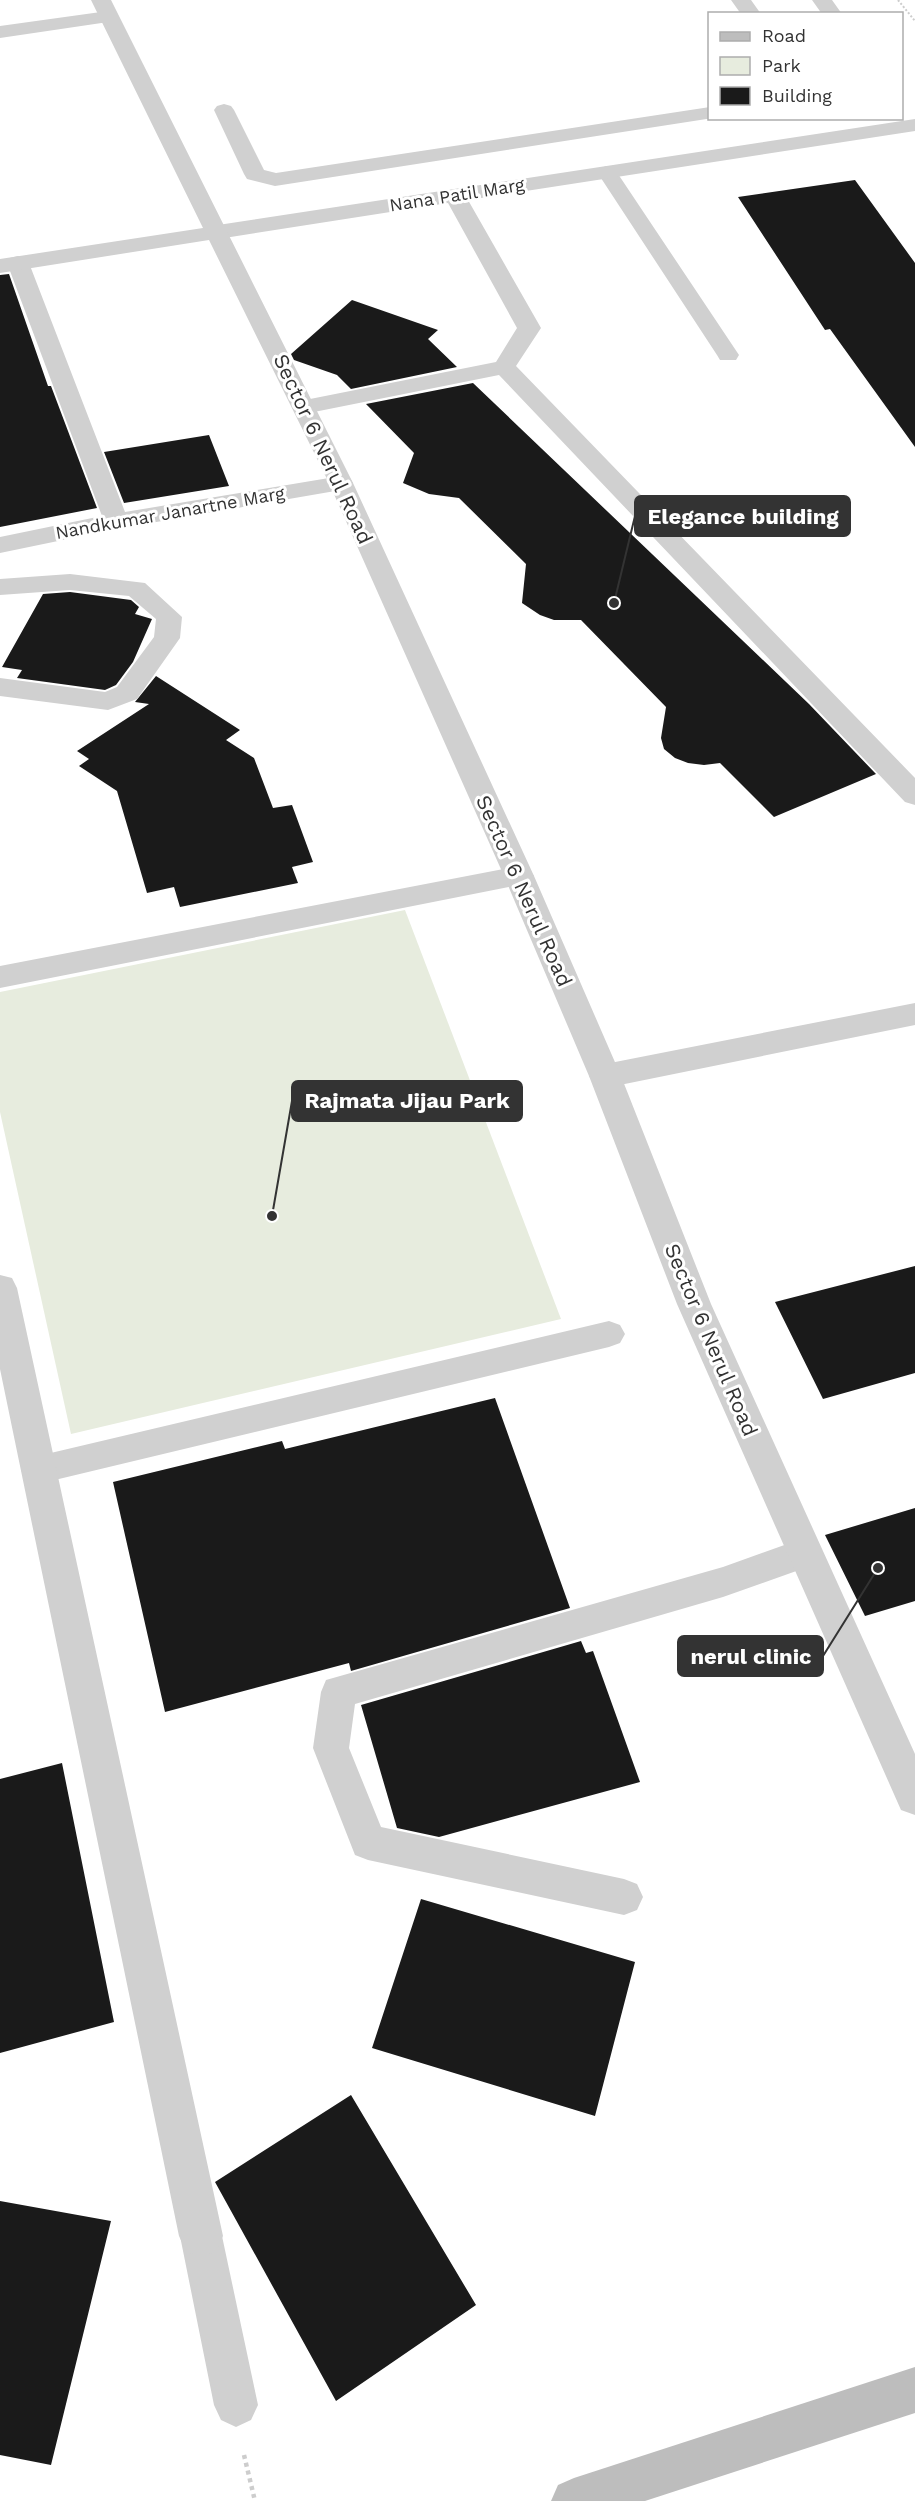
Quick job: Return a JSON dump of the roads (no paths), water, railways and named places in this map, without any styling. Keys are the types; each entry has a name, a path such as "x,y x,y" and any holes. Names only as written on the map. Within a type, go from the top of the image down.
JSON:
{"main road":[{"path":"574,2501 915,2390"}],"street":[{"path":"0,32 105,8"},
{"name":"Sector 6 Nerul Road","path":"105,8 341,483 519,876 605,1076 694,1304 915,1797"},
{"path":"224,110 255,174 275,180 708,113"},
{"name":"Nana Patil Marg","path":"9,265 606,172 891,120"},
{"path":"304,407 504,368 530,328 455,196"},
{"path":"9,265 116,521"},
{"path":"504,368 915,795"},
{"name":"Nandkumar Janartne Marg","path":"0,545 116,521 341,483"},
{"path":"0,586 70,582 135,589 169,617 167,638 127,693 108,701 0,687"},
{"path":"0,977 519,876"},
{"path":"605,1076 915,1014"},
{"path":"0,1288 201,2236"}],"lane":[{"path":"606,172 728,355"},
{"path":"38,1470 609,1334"},
{"path":"624,1897 368,1842 331,1749 339,1692 723,1582 804,1553"},
{"path":"201,2236 239,2424"}],"place":[{"name":"Elegance building","path":"614,603"},
{"name":"Rajmata Jijau Park","path":"272,1216"},
{"name":"nerul clinic","path":"878,1568"}]}
